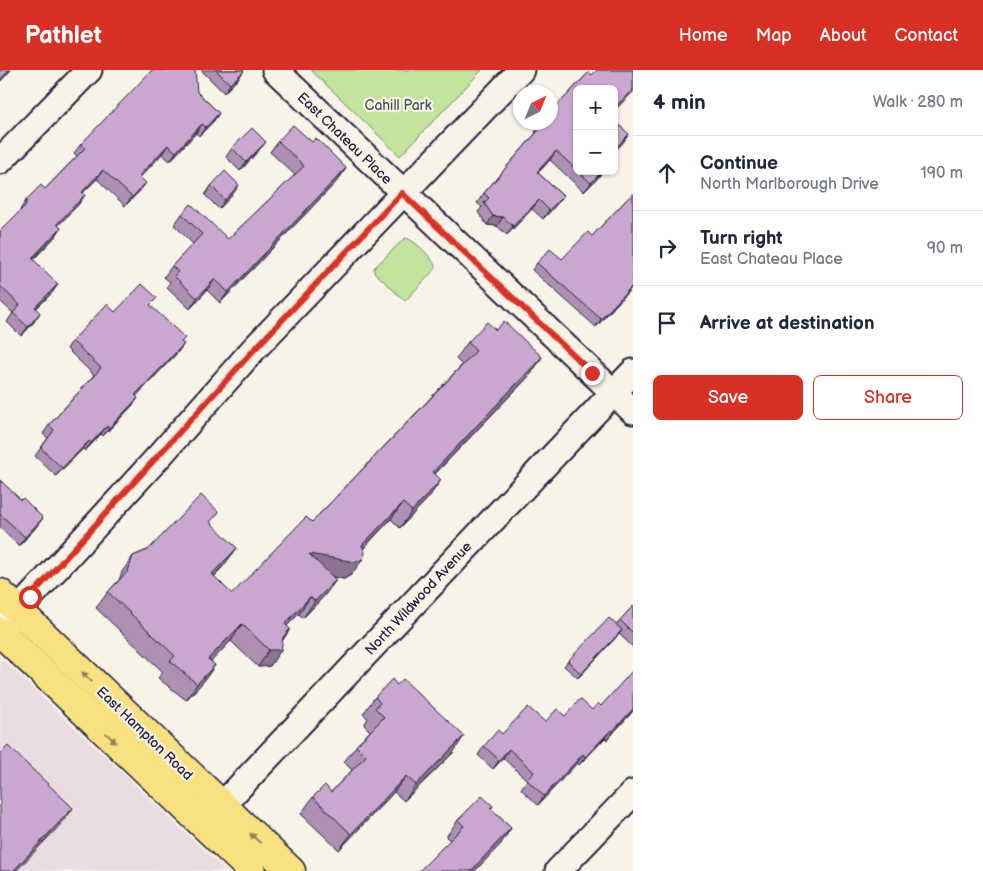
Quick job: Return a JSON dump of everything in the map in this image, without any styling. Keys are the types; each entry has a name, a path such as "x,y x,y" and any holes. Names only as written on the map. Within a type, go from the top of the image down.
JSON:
{"main road":[{"name":"East Hampton Road","path":"9,602 212,816 252,871"},
{"name":"East Hampton Road","path":"0,631 212,816 291,871"}],"street":[{"path":"0,161 89,70"},
{"name":"East Chateau Place","path":"275,70 633,411"},
{"path":"0,631 9,602 252,352 521,70"},
{"name":"North Wildwood Avenue","path":"212,816 633,372"},
{"path":"558,871 633,793"}],"shaded area":[{"path":"2,659 226,871 0,871 0,662"}],"green space":[{"name":"Cahill Park","path":"311,70 482,70 400,156"},
{"path":"405,238 423,250 436,268 405,301 374,272 374,268"}],"building":[{"path":"0,70 9,70 0,80"},
{"path":"152,70 195,70 197,92 219,113 206,127 202,124 176,152 168,145 139,176 146,183 132,197 103,170 82,192 85,195 57,224 61,228 32,258 58,284 35,307 40,313 28,327 13,313 20,305 0,286 0,231 25,206 27,199 41,185 45,189 85,148 81,144"},
{"path":"216,70 243,70 244,71 230,84"},
{"path":"597,70 633,70 633,89 618,104 618,85 577,85 589,72 592,75"},
{"path":"573,89 573,166 556,151 537,172 563,196 549,210 539,200 513,226 503,217 493,216 484,203 489,198 484,193 539,130 558,130 558,105"},
{"path":"618,124 629,134 618,146"},
{"path":"293,125 312,142 316,138 346,168 228,292 215,279 197,298 174,276 178,272 172,266 202,234 182,214 191,204 228,239 304,166 278,141"},
{"path":"252,128 266,142 246,162 232,148"},
{"path":"225,171 239,185 225,200 211,186"},
{"path":"582,175 598,175 591,183"},
{"path":"633,193 633,285 601,319 537,263 550,249 562,259 588,232 592,236"},
{"path":"142,284 157,298 150,305 185,338 181,342 184,344 135,395 138,398 109,428 107,426 91,443 89,441 62,468 41,448 54,430 49,425 101,368 72,341 107,304 115,312"},
{"path":"504,321 542,357 433,472 441,480 412,511 403,503 362,545 365,552 363,559 355,562 309,554 336,580 315,601 310,597 285,624 290,629 283,637 281,650 269,650 242,624 208,659 215,665 197,684 170,661 175,656 108,592 128,571 133,556 148,550 201,495 219,512 210,522 237,548 212,574 232,594 306,517 312,522 476,351 468,342 487,322 496,330"},
{"path":"0,480 21,500 23,498 43,518 25,537 0,514"},
{"path":"633,606 633,633 620,620"},
{"path":"609,618 622,630 581,674 568,661"},
{"path":"633,670 633,709 585,757 583,754 544,796 527,780 534,772 509,749 499,760 484,746 498,730 502,734 528,707 545,722 557,709 565,716 580,699 592,710 598,703 601,706"},
{"path":"392,679 397,685 403,679 464,736 416,785 406,776 351,834 313,797 325,785 331,792 366,756 356,746 384,717 375,708 380,703 375,697"},
{"path":"8,746 73,808 13,871 0,871 0,754"},
{"path":"482,796 493,806 490,808 511,828 471,871 419,871 464,826 458,820"}],"route":[{"path":"30,597 162,454 252,352 402,193 592,373"}]}
